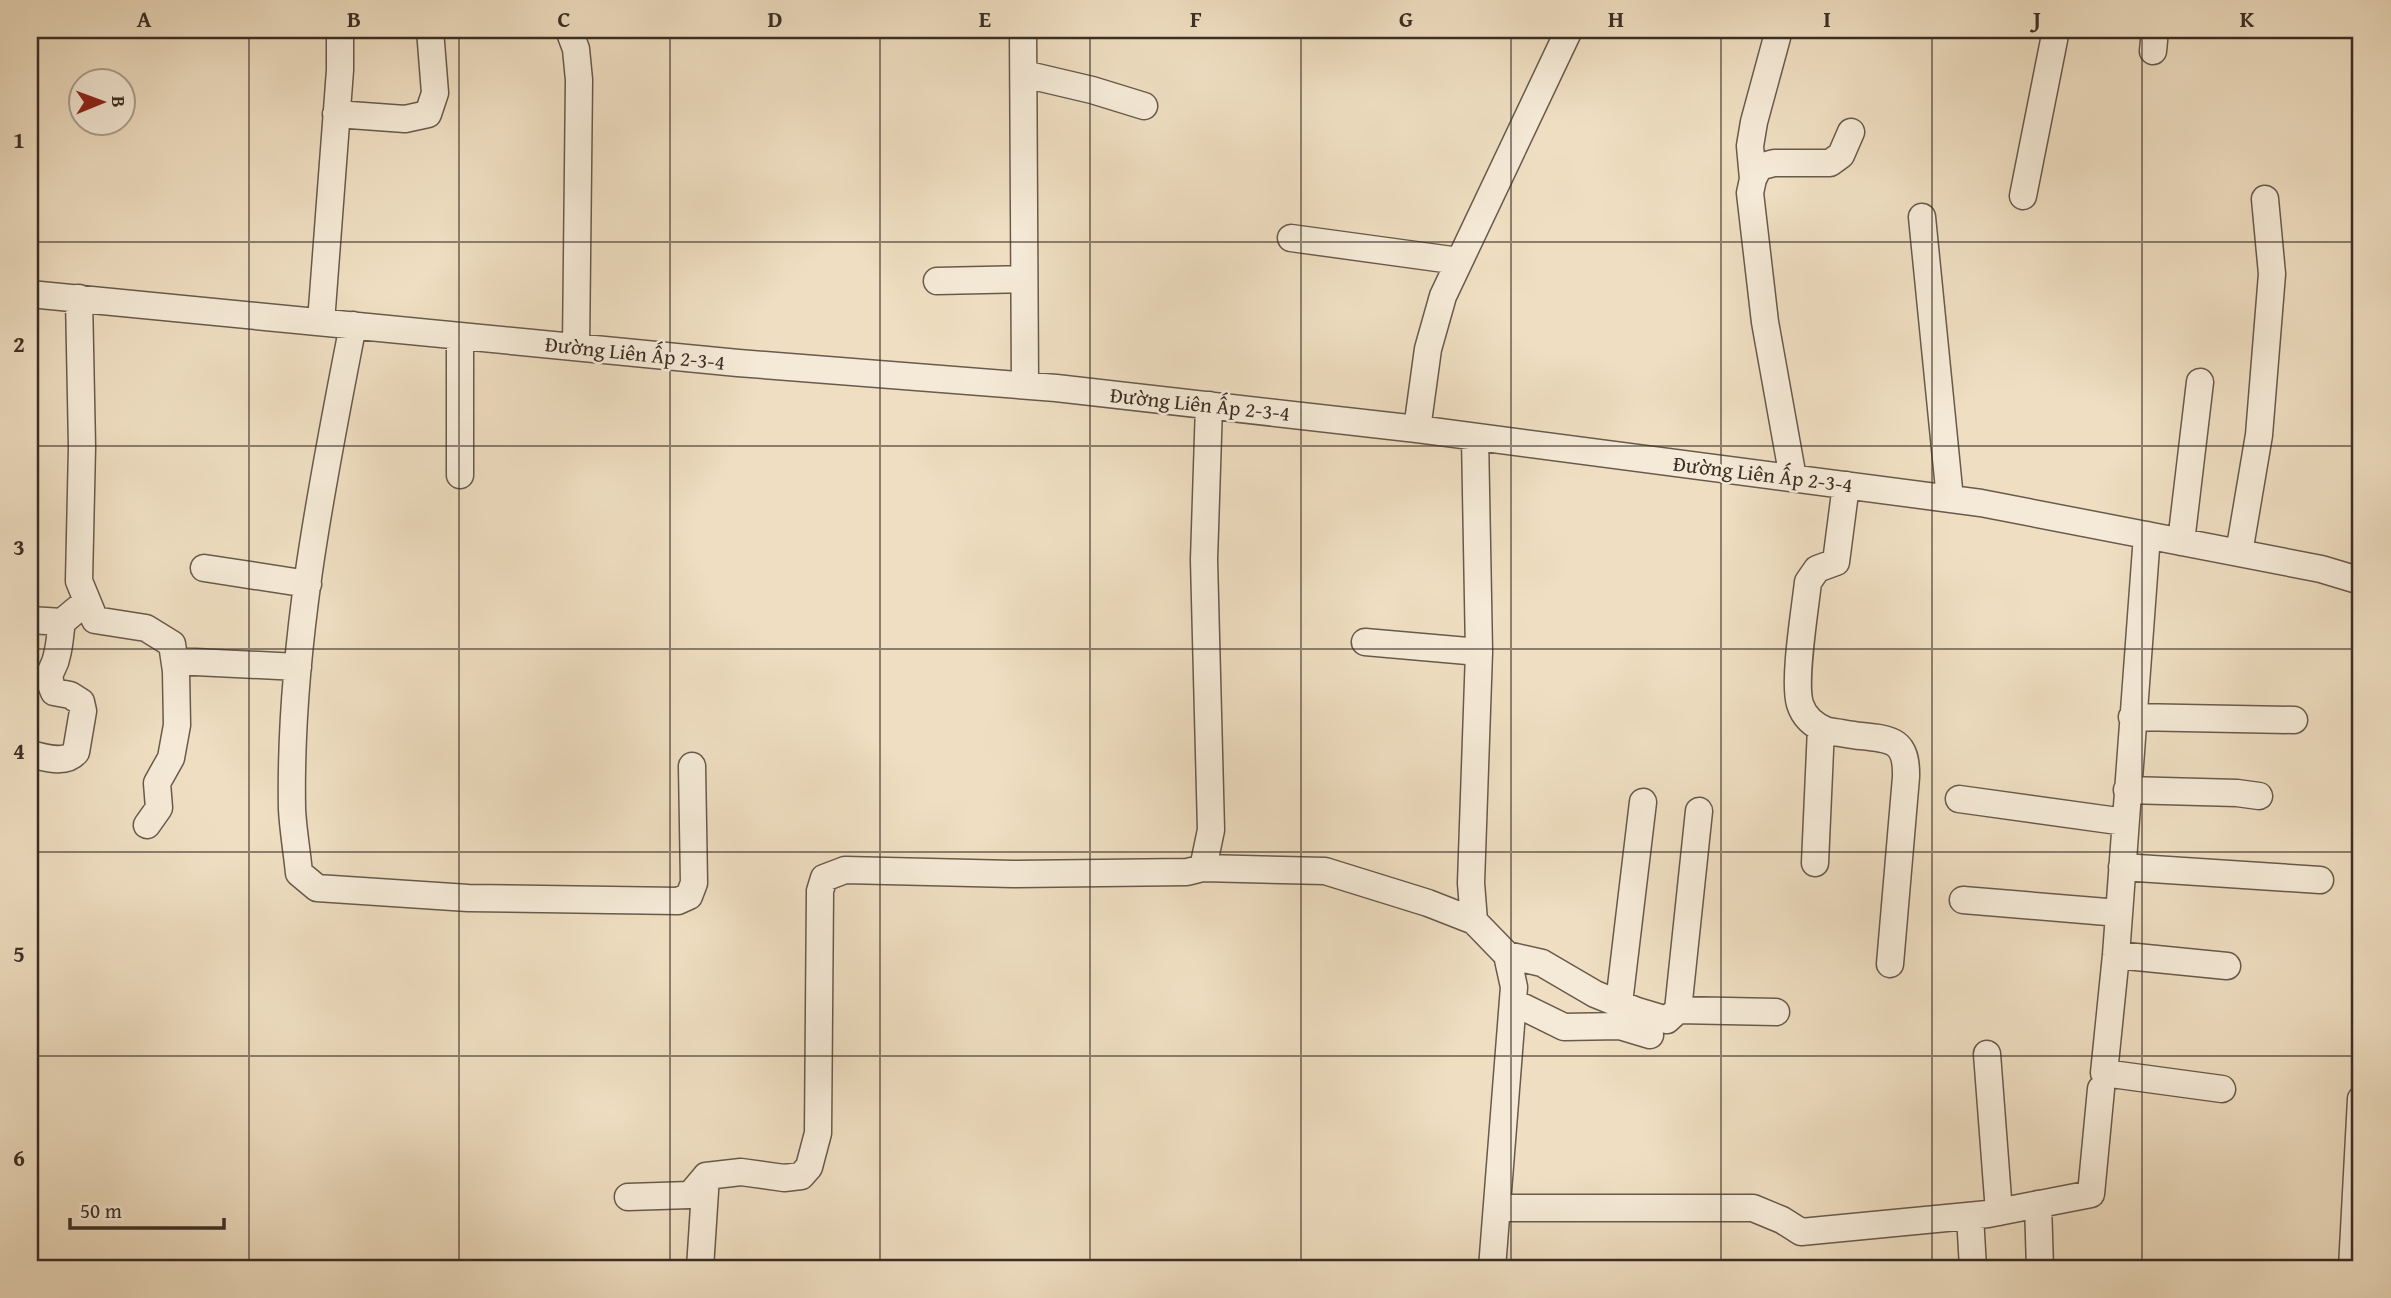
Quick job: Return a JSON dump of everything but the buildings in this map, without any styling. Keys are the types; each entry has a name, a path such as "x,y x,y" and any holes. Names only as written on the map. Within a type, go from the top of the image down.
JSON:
{"street":[{"path":"321,322 340,70 340,30"},
{"path":"336,114 405,119 428,114 435,93 430,30"},
{"path":"569,30 576,50 579,80 576,347"},
{"path":"1023,30 1025,385"},
{"path":"1417,429 1428,349 1443,296 1569,30"},
{"path":"1753,179 1750,146 1754,122 1779,30"},
{"path":"2023,196 2056,30"},
{"path":"1024,74 1144,106"},
{"path":"1793,478 1765,322 1750,193 1759,167 1774,163 1830,163 1841,155 1851,132"},
{"path":"2239,553 2259,435 2272,274 2265,199"},
{"path":"1922,217 1950,499"},
{"path":"1291,239 1459,261"},
{"path":"937,281 1024,279"},
{"name":"Đường Liên Ấp 2-3-4","path":"30,294 576,347 1025,385 1417,429 1950,499 2321,569 2361,581"},
{"path":"79,298 82,447 79,581 95,620 146,628 172,644 175,661 176,739 171,758 157,783 159,808 147,825"},
{"path":"353,325 332,433 298,667 292,811 299,873 317,888 468,898 683,899 691,892 694,883 691,766"},
{"path":"460,336 460,475"},
{"path":"2181,542 2200,382"},
{"path":"1203,868 1211,830 1204,560 1209,405"},
{"path":"1474,921 1471,883 1479,652 1475,437"},
{"path":"1846,485 1836,562 1817,569 1808,582 1798,690 1804,712 1821,728 1888,739 1901,748 1906,758 1889,964"},
{"path":"2147,535 2116,955 2104,1073 2222,1088"},
{"path":"204,568 308,584"},
{"path":"30,754 66,759 76,752 83,711 81,702 70,695 54,692 50,670 57,659 62,622 87,601"},
{"path":"30,620 62,622"},
{"path":"1365,642 1479,652"},
{"path":"175,661 298,667"},
{"path":"2132,717 2294,720"},
{"path":"1815,863 1821,728"},
{"path":"2127,790 2259,796"},
{"path":"1959,799 2125,822"},
{"path":"1619,1003 1643,802"},
{"path":"1507,955 1542,963 1595,993 1667,1020 1678,1010 1699,811"},
{"path":"2122,867 2320,880"},
{"path":"628,1197 691,1195 706,1176 741,1172 784,1178 801,1176 809,1167 818,1133 820,891 824,878 845,870 1013,874 1187,872 1203,868 1325,871 1428,903 1474,921 1507,955 1513,975 1513,1002 1492,1268"},
{"path":"1963,900 2119,913"},
{"path":"2116,955 2227,966"},
{"path":"1513,1002 1564,1027 1620,1027 1650,1035"},
{"path":"1678,1010 1776,1012"},
{"path":"1987,1054 1999,1212"},
{"path":"1497,1208 1754,1208 1801,1232 1970,1216 2038,1205 2091,1194 2101,1089"},
{"path":"2352,1268 2361,1099"},
{"path":"700,1268 706,1176"},
{"path":"2038,1205 2040,1268"},
{"path":"1970,1216 1973,1268"}]}
